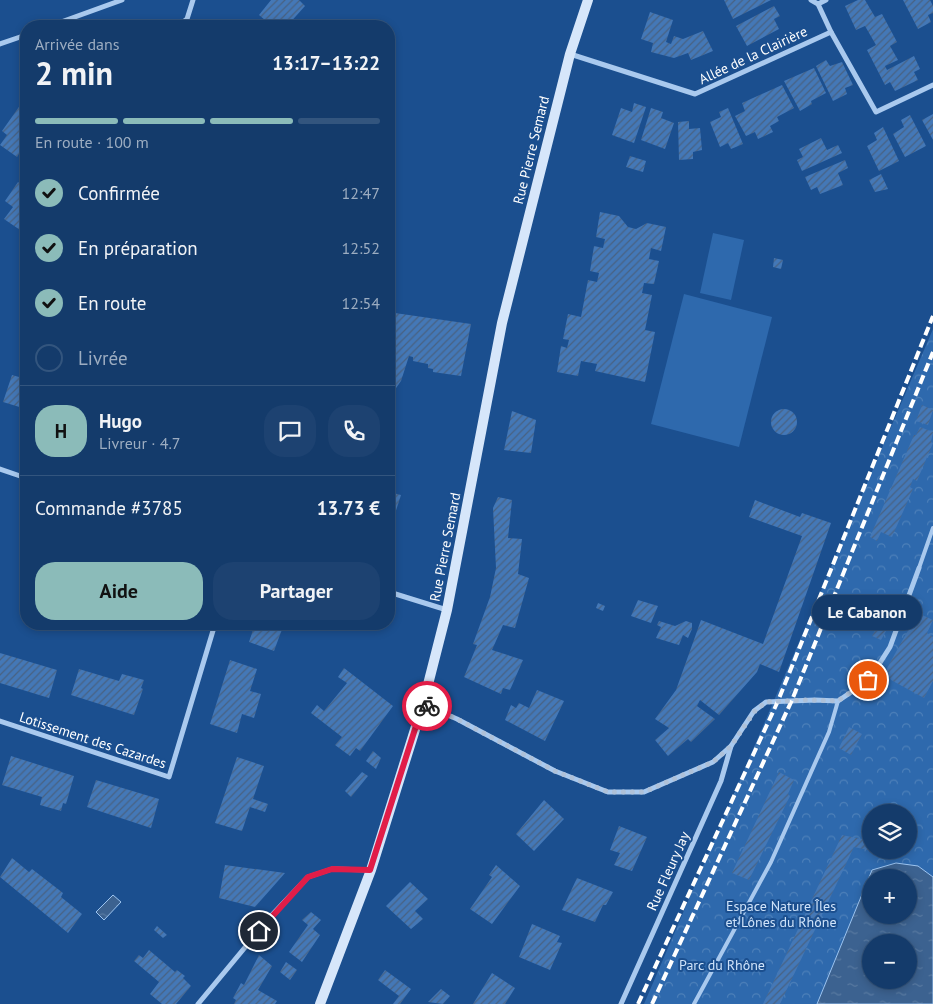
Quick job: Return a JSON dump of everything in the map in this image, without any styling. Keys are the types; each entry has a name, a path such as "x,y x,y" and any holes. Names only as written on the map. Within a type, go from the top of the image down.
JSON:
{"main road":[{"name":"Rue Pierre Semard","path":"320,1004 370,870 423,704 447,610 502,324 570,54 588,0"}],"street":[{"path":"67,20 122,0"},
{"path":"186,20 193,0"},
{"path":"811,0 818,4 831,32 876,112 933,86"},
{"path":"818,4 826,0"},
{"name":"Allée de la Clairière","path":"570,54 696,94 831,32"},
{"path":"0,44 20,37"},
{"path":"0,469 20,476"},
{"path":"423,704 457,719 555,771 608,792 644,792 713,762 731,746 754,712 766,702 838,701 868,680 890,647 919,568"},
{"path":"395,594 447,610"},
{"name":"Lotissement des Cazardes","path":"0,721 168,777 213,630"},
{"name":"Rue Fleury Jay","path":"621,1004 721,781 731,746"},
{"path":"198,1004 271,916 308,877 332,869 370,870"}],"lane":[{"path":"919,568 933,528"},
{"path":"694,1004 771,862 829,732 838,701"}],"green space":[{"path":"713,233 744,240 731,300 700,293"},
{"path":"684,294 772,317 739,447 651,424"},
{"name":"Espace Nature Îles et Lônes du Rhône","path":"933,329 933,1004 644,1004"}],"water":[{"path":"896,863 918,866 933,877 933,1004 817,1004 862,894 862,924 917,924 917,869 875,869"},
{"path":"113,895 121,902 104,920 96,912"}],"building":[{"path":"271,0 299,0 305,6 292,20 265,20 259,15"},
{"path":"724,0 771,0 733,19"},
{"path":"858,0 865,0 875,17 882,14 897,42 890,46 898,60 885,66 887,70 914,56 920,69 914,72 918,80 895,91 890,82 885,85 867,50 876,45 865,26 856,30 845,6"},
{"path":"903,0 930,0 933,6 933,13 928,15 931,22 918,29"},
{"path":"774,6 780,16 774,19 779,29 747,46 736,26"},
{"path":"650,12 673,20 666,42 671,44 674,36 683,39 703,31 713,51 691,60 688,53 674,58 651,52 653,43 641,39"},
{"path":"826,60 830,66 842,62 853,85 845,88 847,94 833,101 816,66"},
{"path":"814,68 826,93 811,101 812,104 800,111 784,81"},
{"path":"782,85 794,108 777,117 779,121 770,126 773,132 758,139 755,132 746,136 735,116 745,111 742,103"},
{"path":"634,103 646,107 634,143 612,135 621,108 632,112"},
{"path":"20,105 20,152 17,157 0,145 7,135 2,131"},
{"path":"651,108 663,112 661,118 674,123 665,149 641,140"},
{"path":"728,108 743,144 731,149 728,143 720,147 710,122 721,117 719,112"},
{"path":"933,114 933,140 922,120"},
{"path":"910,115 926,146 905,157 893,134 904,127 901,120"},
{"path":"689,121 689,129 700,128 702,150 693,152 693,159 679,160 678,122"},
{"path":"883,127 899,161 879,171 867,146 877,140 874,133"},
{"path":"821,138 827,150 838,145 842,153 802,171 797,160 803,157 799,149"},
{"path":"630,156 646,161 643,172 626,167"},
{"path":"845,160 848,168 838,173 843,185 820,194 817,187 811,190 805,177"},
{"path":"881,174 888,189 875,192 869,180"},
{"path":"18,182 20,184 20,230 4,219 13,207 5,201"},
{"path":"600,212 619,216 628,227 636,229 647,223 666,227 661,251 651,248 649,259 659,261 654,284 644,283 642,293 652,295 645,330 655,332 645,382 595,371 597,364 581,361 578,376 557,372 561,346 567,348 569,340 563,339 568,314 581,317 588,280 597,282 599,273 590,271 594,246 603,248 605,239 596,237"},
{"path":"774,258 783,260 781,269 773,267"},
{"path":"395,313 471,324 461,376 433,372 433,369 428,368 428,364 413,361 413,357 409,356 401,381 395,390"},
{"path":"12,375 20,377 20,407 3,402"},
{"path":"922,405 933,410 928,425 916,421"},
{"path":"784,409 793,413 797,422 793,431 784,435 775,431 771,422 775,413"},
{"path":"512,411 536,420 531,453 504,450"},
{"path":"920,427 933,432 931,442 933,443 917,481 913,479 910,487 913,489 892,537 881,532 877,541 870,537 914,435 916,435"},
{"path":"395,494 401,495 395,514"},
{"path":"498,497 512,500 508,538 522,539 518,574 529,578 515,628 503,625 492,650 523,660 510,690 503,688 501,694 464,677 477,645 473,644 490,597 496,568 493,508"},
{"path":"755,500 800,517 802,513 831,523 779,672 760,664 757,672 719,715 700,700 697,706 715,719 691,742 688,739 668,756 655,740 669,728 655,719 676,690 701,620 763,644 802,536 749,517"},
{"path":"638,600 658,606 651,623 631,616"},
{"path":"598,603 605,606 603,611 596,608"},
{"path":"920,614 933,620 927,633 933,637 933,681 924,698 891,680 886,670 911,625 914,626"},
{"path":"659,621 675,626 686,621 692,623 692,629 688,638 683,635 679,645 656,638 661,627 657,625"},
{"path":"877,627 886,631 881,640 872,636"},
{"path":"253,630 282,630 274,651 249,642"},
{"path":"0,653 57,670 49,698 0,683"},
{"path":"230,660 257,669 250,691 261,694 254,718 242,714 237,733 210,724"},
{"path":"344,668 393,706 360,751 356,748 350,756 335,745 342,737 311,713 317,705 324,711 347,683 338,677"},
{"path":"79,669 119,681 122,674 144,680 141,688 143,689 134,715 71,695"},
{"path":"537,690 564,701 545,741 505,720 511,705 516,708 519,703 529,708"},
{"path":"849,727 862,734 851,755 839,748"},
{"path":"373,751 381,758 376,769 366,761"},
{"path":"11,756 74,776 66,804 63,803 61,811 40,805 42,797 2,785"},
{"path":"237,757 264,766 253,799 268,804 265,812 250,807 242,831 215,823"},
{"path":"362,772 368,776 351,797 345,791"},
{"path":"779,772 794,780 788,794 790,796 749,880 732,873"},
{"path":"96,780 159,799 151,828 87,807"},
{"path":"544,800 564,819 534,851 516,834"},
{"path":"619,826 647,837 632,871 614,865 620,853 610,850"},
{"path":"842,835 862,839 862,849 854,847 780,1004 763,1004"},
{"path":"12,858 29,872 32,869 63,893 61,897 82,914 68,933 0,877"},
{"path":"225,865 285,873 255,907 219,898"},
{"path":"496,865 520,886 492,924 470,909 492,877 489,875"},
{"path":"577,878 613,892 606,905 603,905 595,922 562,910"},
{"path":"410,882 428,899 415,911 423,919 411,929 386,906"},
{"path":"311,912 321,920 313,929 320,935 302,962 289,952 308,925 302,920"},
{"path":"532,924 560,936 557,942 562,943 550,970 519,957"},
{"path":"157,926 167,935 163,938 154,930"},
{"path":"149,950 175,972 177,970 185,976 183,978 191,986 176,1004 162,1004 150,994 159,982 134,961 139,955 143,958"},
{"path":"259,955 272,966 258,990 277,1001 275,1004 234,1004 236,1000 233,998 241,983 244,985"},
{"path":"286,962 297,970 290,980 280,972"},
{"path":"385,970 411,989 400,1004 393,1004 399,996 378,980"},
{"path":"492,973 515,988 505,1004 473,1004"},
{"path":"441,989 450,996 443,1004 428,1002"}],"railway":[{"path":"638,1004 778,701 933,316"},
{"path":"652,1004 792,700 933,352"}],"way so far":[{"path":"427,706 457,719 555,771 608,792 644,792 713,762 731,746 754,712 766,702 838,701 868,680"}],"place":[{"name":"Le Cabanon","path":"868,680"}],"route":[{"path":"259,931 308,877 332,869 370,870 423,704 427,706"}],"park label":[{"name":"Parc du Rhône","path":"722,965"}]}
